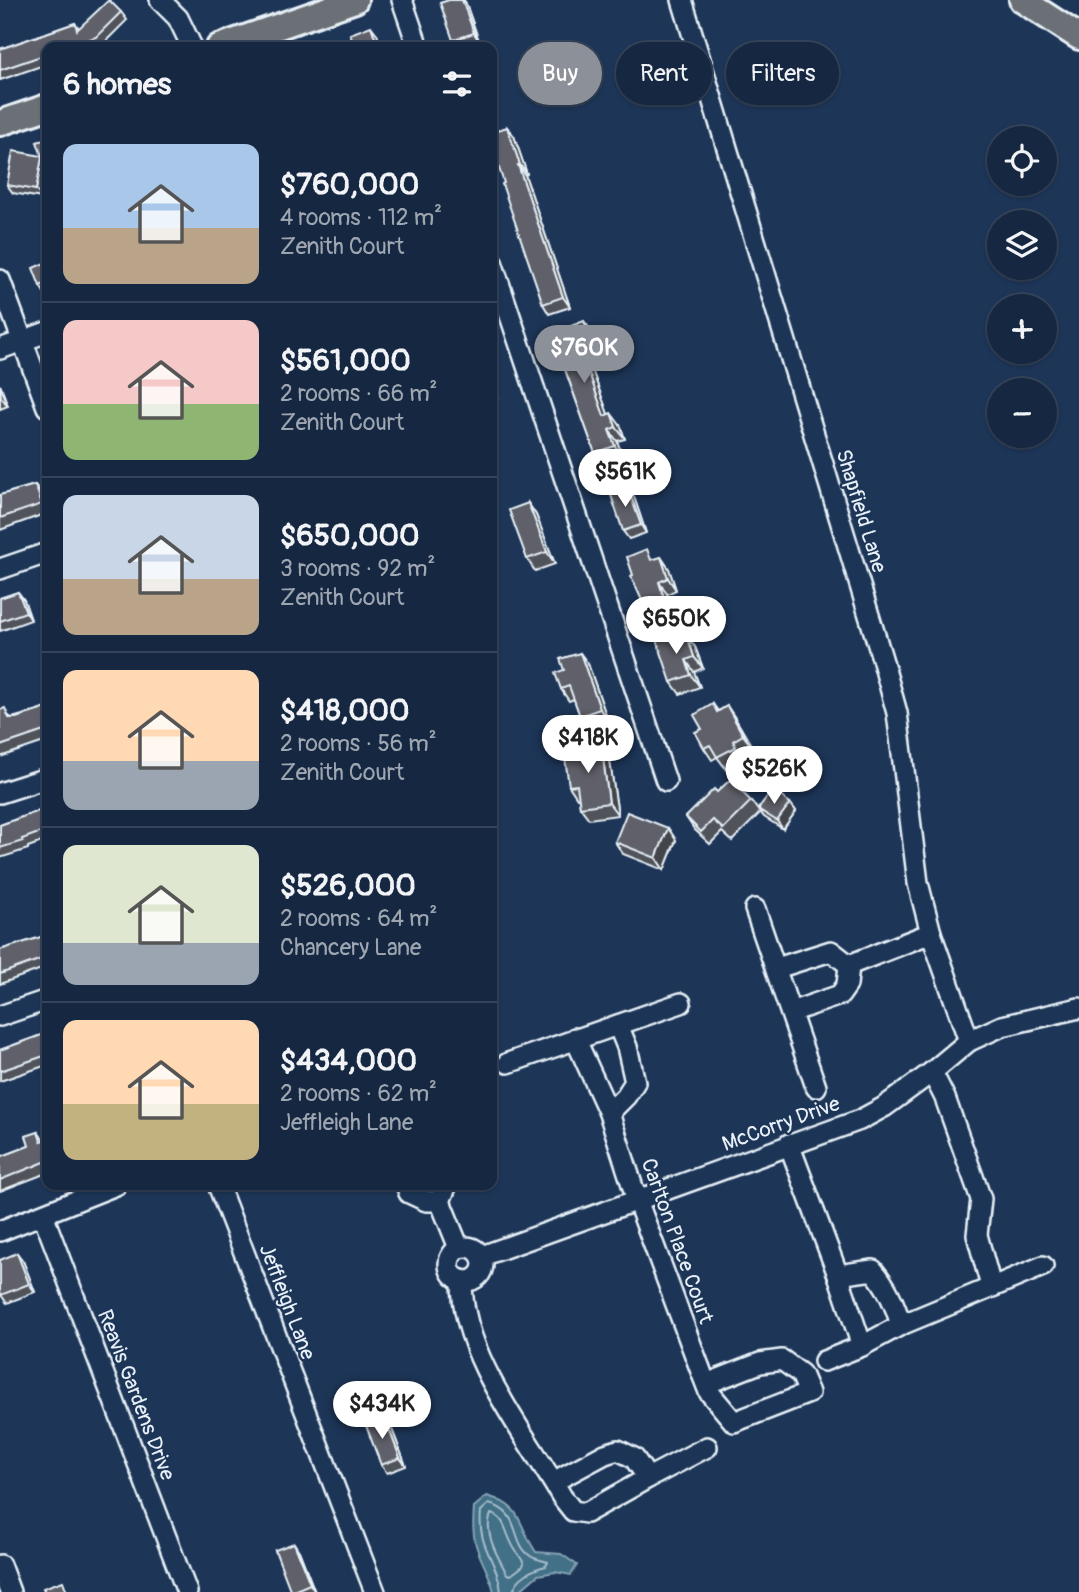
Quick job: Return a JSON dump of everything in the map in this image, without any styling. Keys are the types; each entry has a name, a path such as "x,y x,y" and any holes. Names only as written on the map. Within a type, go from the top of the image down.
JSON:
{"main road":[{"path":"233,42 355,0"},
{"path":"1022,0 1079,37"},
{"path":"0,123 42,109"}],"street":[{"path":"160,0 178,18 190,42"},
{"path":"402,0 416,42"},
{"name":"Shapfield Lane","path":"682,0 891,691 897,713 918,883 931,933 969,1041"},
{"path":"497,277 666,781"},
{"path":"0,280 42,393"},
{"path":"0,349 42,334"},
{"path":"0,569 42,555"},
{"path":"0,793 42,780"},
{"path":"755,909 816,1087"},
{"path":"849,965 931,933"},
{"path":"777,968 831,951 849,965"},
{"path":"791,1012 840,995 847,985 849,965"},
{"path":"0,1016 42,1002"},
{"path":"508,1063 681,1003"},
{"name":"McCorry Drive","path":"482,1256 860,1120 884,1107 969,1041 1002,1026 1079,1008"},
{"path":"609,1112 626,1096 635,1082 618,1025"},
{"name":"Carlton Place Court","path":"575,1038 609,1112 637,1200 705,1384 709,1392 734,1422 809,1393 801,1374 782,1360 760,1363 705,1384"},
{"path":"932,1072 945,1098 981,1199 977,1235 991,1286"},
{"path":"789,1144 862,1346"},
{"path":"0,1231 104,1190"},
{"name":"Jeffleigh Lane","path":"220,1190 375,1592"},
{"path":"408,1190 426,1201 443,1193 459,1248"},
{"name":"Reavis Gardens Drive","path":"43,1215 187,1592"},
{"path":"459,1248 475,1248 482,1256 484,1267 477,1277 462,1280 455,1277 449,1267 451,1255 459,1248"},
{"path":"824,1361 862,1346 901,1325 1043,1266"},
{"path":"838,1275 873,1270 884,1282 901,1325"},
{"path":"462,1280 465,1310 472,1335 499,1397 573,1511 586,1513 707,1447"},
{"path":"553,1482 605,1454 618,1450 634,1458 648,1478"},
{"path":"0,1565 10,1592"}],"water":[{"path":"487,1496 508,1505 514,1511 536,1552 561,1554 577,1565 571,1575 555,1572 538,1575 518,1592 494,1592 476,1545 473,1529 474,1507"}],"building":[{"path":"109,0 121,12 96,37 81,42 42,42 42,56 0,70 0,49 75,23 77,30"},
{"path":"462,0 474,33 453,40 440,3"},
{"path":"371,26 376,42 353,42 350,34"},
{"path":"507,127 563,297 543,304 502,184 504,183 497,162 497,130"},
{"path":"42,140 42,156 37,142"},
{"path":"13,151 42,156 36,190 7,185"},
{"path":"42,264 42,285 40,286 33,268"},
{"path":"584,321 592,343 580,347 604,416 611,413 616,427 609,430 615,446 595,453 552,333"},
{"path":"35,485 42,504 0,518 0,495"},
{"path":"627,486 641,525 623,531 610,492"},
{"path":"528,503 547,552 527,559 509,510"},
{"path":"647,549 651,560 661,557 668,578 659,582 664,598 644,605 631,576 633,575 627,557"},
{"path":"18,592 26,612 0,621 0,598"},
{"path":"677,633 678,638 687,635 694,657 686,660 691,675 671,682 657,640"},
{"path":"580,653 600,709 580,716 569,686 561,689 555,673 564,670 560,659"},
{"path":"713,704 717,712 727,706 743,735 733,741 736,747 717,757 710,745 704,748 695,732 702,729 694,715"},
{"path":"5,708 9,718 16,718 42,710 42,732 0,746 0,710"},
{"path":"601,743 609,803 580,807 577,785 569,786 565,758 575,757 574,747"},
{"path":"730,780 751,801 723,829 713,820 701,832 686,817 714,789 717,792"},
{"path":"772,790 790,803 777,821 758,809"},
{"path":"42,810 42,832 0,848 0,825"},
{"path":"627,812 668,828 656,858 615,842"},
{"path":"42,937 42,959 0,974 0,950"},
{"path":"42,1035 42,1057 0,1071 0,1050"},
{"path":"38,1132 42,1141 42,1163 0,1180 0,1157 29,1146 26,1136"},
{"path":"17,1253 29,1284 1,1295 0,1260"},
{"path":"384,1416 400,1458 381,1465 365,1423"},
{"path":"294,1543 310,1584 291,1592 275,1550"},
{"path":"63,1581 67,1592 45,1592 43,1588"}]}
